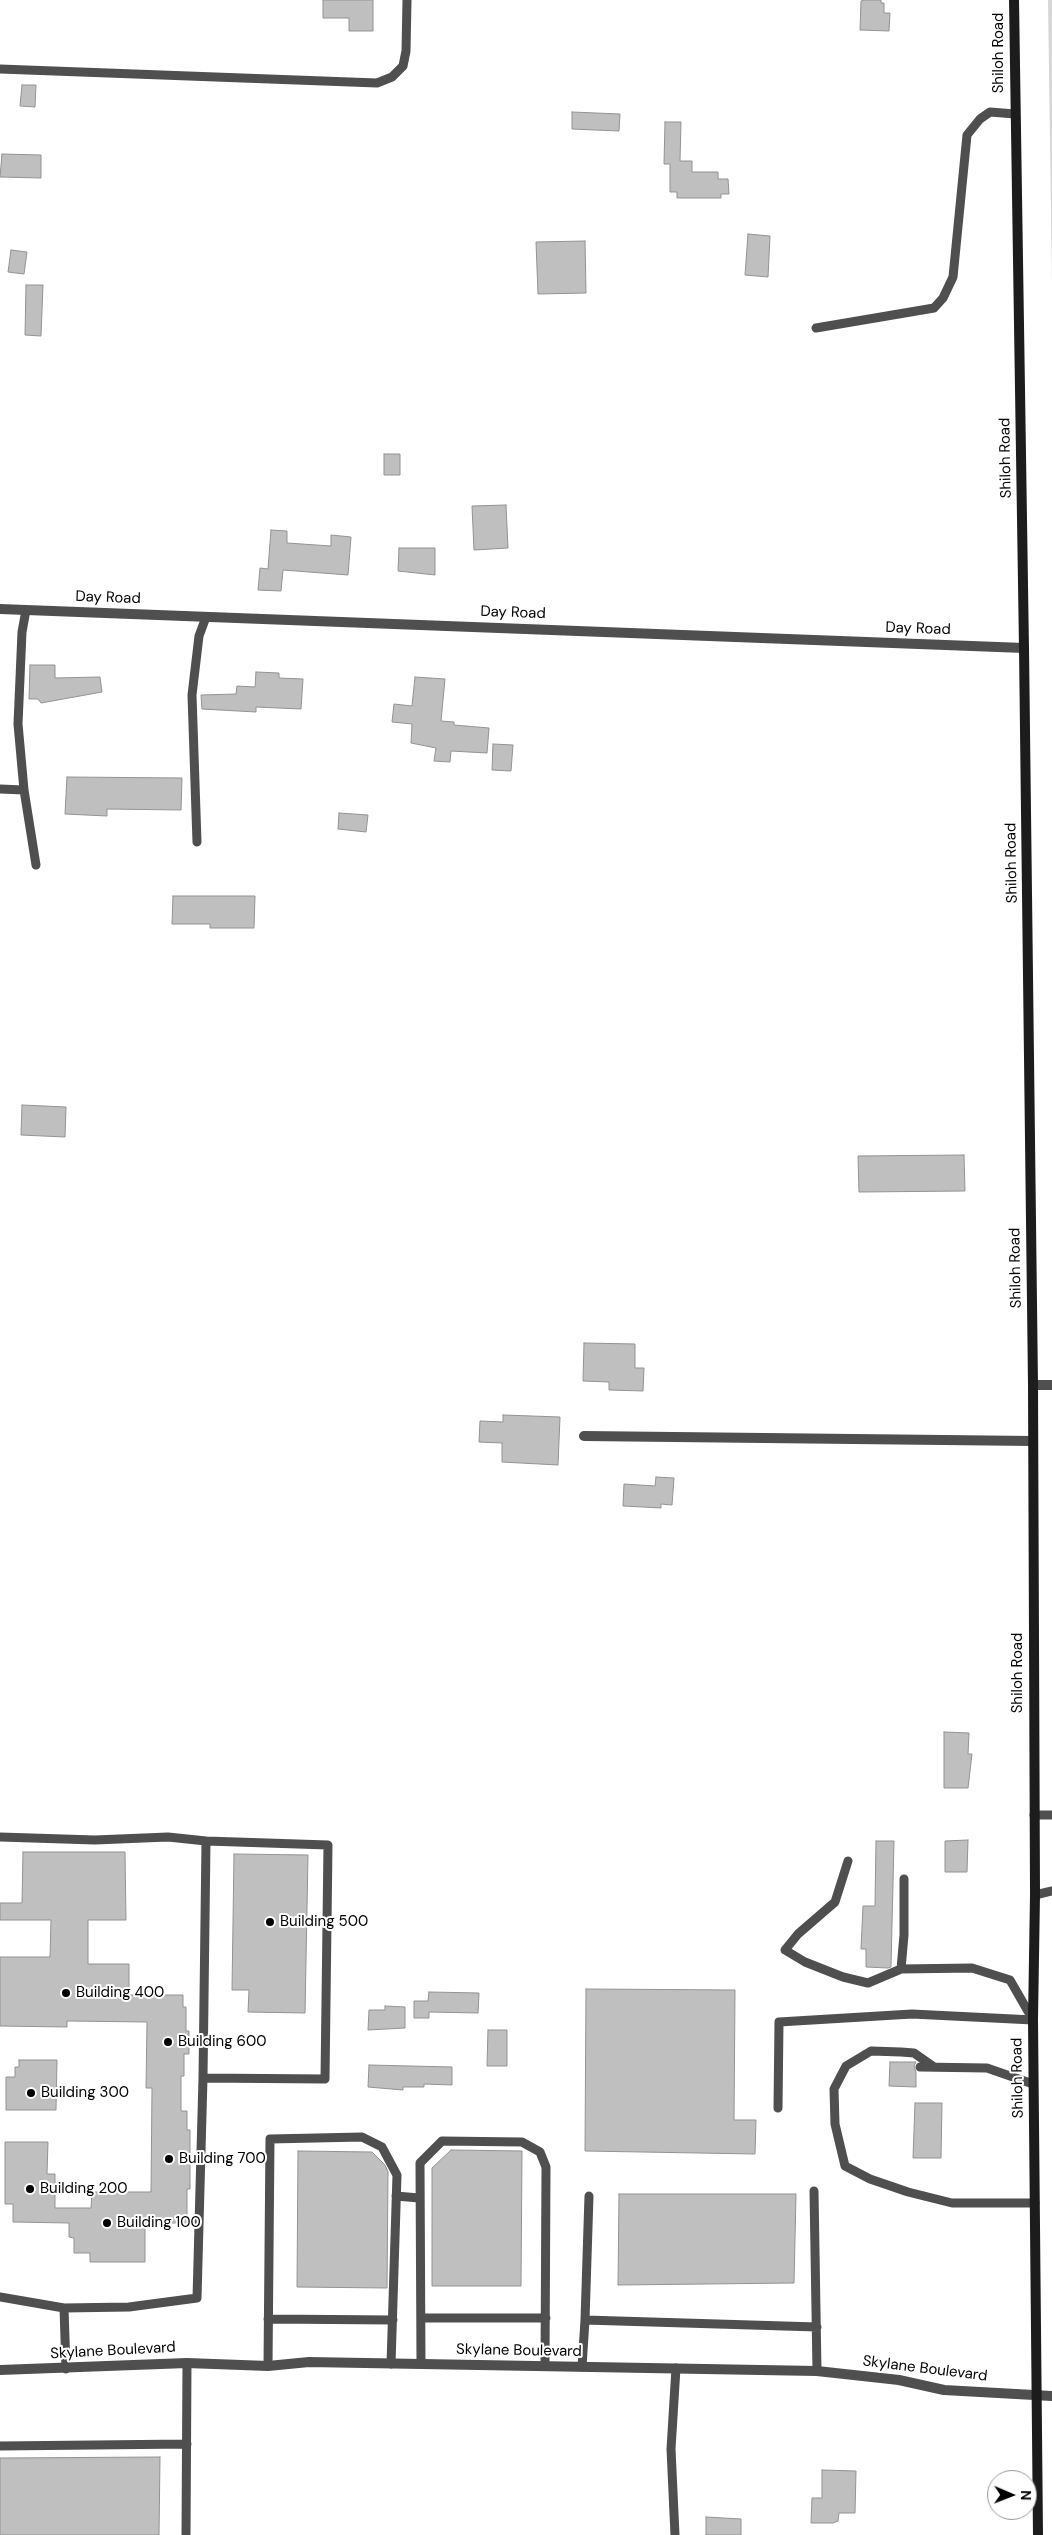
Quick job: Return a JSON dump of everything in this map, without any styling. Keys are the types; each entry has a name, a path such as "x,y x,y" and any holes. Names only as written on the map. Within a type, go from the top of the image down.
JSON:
{"main road":[{"name":"Shiloh Road","path":"1014,0 1033,1385 1035,1895 1032,2020 1038,2535"}],"street":[{"name":"Day Road","path":"0,609 1024,648"},
{"path":"1033,1385 1052,1385"},
{"path":"584,1436 1033,1441"},
{"name":"Skylane Boulevard","path":"0,2370 187,2363 268,2366 309,2362 818,2371 899,2380 944,2390 1052,2396"}],"lane":[{"path":"0,69 377,83 392,77 403,66 406,51 407,0"},
{"path":"816,328 934,308 943,298 952,277 968,135 980,118 990,112 1015,114"},
{"path":"26,610 22,632 18,724 24,790 36,865"},
{"path":"197,842 192,695 199,636 206,617"},
{"path":"0,789 24,790"},
{"path":"1034,1815 1052,1815"},
{"path":"0,1837 95,1840 168,1837 206,1841 328,1844 325,2080 203,2078"},
{"path":"0,2297 64,2308 129,2307 197,2298 203,2078 206,1841"},
{"path":"848,1861 835,1902 798,1934 785,1950 805,1962 843,1977 868,1983 901,1969 972,1968 1010,1980 1032,2020"},
{"path":"901,1969 904,1935 904,1879"},
{"path":"1035,1895 1052,1891"},
{"path":"778,2108 779,2022 912,2014 1032,2020"},
{"path":"934,2067 914,2053 871,2051 846,2066 834,2089 835,2124 845,2166 870,2179 901,2190 952,2203 1035,2203"},
{"path":"920,2067 987,2068 1033,2084"},
{"path":"268,2366 270,2139 362,2137 382,2147 397,2174 391,2364"},
{"path":"421,2364 420,2163 442,2141 522,2142 540,2152 546,2167 546,2366"},
{"path":"814,2191 818,2371"},
{"path":"396,2196 419,2198"},
{"path":"582,2367 586,2320 590,2196"},
{"path":"64,2308 66,2369"},
{"path":"421,2318 546,2318"},
{"path":"268,2319 393,2320"},
{"path":"586,2320 817,2327"},
{"path":"186,2535 187,2363"},
{"path":"675,2535 671,2449 676,2368"},
{"path":"0,2446 186,2444"}],"shaded area":[{"path":"1048,0 1052,0 1052,285"}],"building":[{"path":"323,0 373,0 373,31 349,31 349,18 323,18"},
{"path":"881,0 881,3 884,3 884,13 890,13 889,31 860,30 861,1"},
{"path":"22,85 36,85 35,107 20,106"},
{"path":"572,112 620,114 619,131 572,129"},
{"path":"665,122 681,122 680,161 692,161 692,172 718,172 718,179 728,179 729,194 721,194 721,198 677,198 677,192 670,192 670,164 664,164"},
{"path":"2,154 41,155 41,178 0,177"},
{"path":"748,234 770,236 768,277 745,275"},
{"path":"585,241 586,293 538,294 536,242"},
{"path":"11,250 27,252 24,274 8,272"},
{"path":"26,285 43,285 41,336 25,335"},
{"path":"384,454 400,454 400,475 384,475"},
{"path":"506,505 508,548 474,550 472,506"},
{"path":"271,530 287,531 287,543 331,546 331,535 351,537 348,575 283,570 281,591 258,590 260,568 268,569"},
{"path":"399,548 435,548 435,575 398,571"},
{"path":"30,665 55,665 55,678 100,677 102,692 41,703 38,699 29,699"},
{"path":"256,672 279,673 279,678 303,679 301,709 256,707 256,712 202,709 201,695 236,694 237,686 255,687"},
{"path":"415,677 445,679 441,721 454,722 454,725 489,728 487,753 451,751 450,762 434,761 436,748 411,743 412,724 392,722 394,704 412,706"},
{"path":"493,744 513,745 511,771 492,770"},
{"path":"67,777 182,778 181,810 107,809 107,816 65,814"},
{"path":"339,813 368,815 366,832 338,829"},
{"path":"173,896 255,896 254,928 210,928 210,924 172,924"},
{"path":"22,1105 66,1107 65,1137 21,1135"},
{"path":"964,1155 965,1191 859,1192 858,1156"},
{"path":"584,1343 635,1344 635,1368 644,1368 643,1391 609,1390 609,1382 583,1381"},
{"path":"503,1415 560,1417 558,1465 502,1462 502,1443 479,1442 480,1421 503,1422"},
{"path":"656,1477 674,1478 672,1505 661,1504 661,1508 623,1506 624,1484 655,1486"},
{"path":"944,1732 969,1733 968,1754 972,1754 968,1788 944,1788"},
{"path":"968,1840 967,1872 945,1872 945,1841"},
{"path":"876,1841 894,1841 891,1967 888,1968 866,1967 866,1949 861,1949 863,1906 875,1906"},
{"path":"23,1852 125,1852 126,1920 88,1920 88,1964 129,1964 129,1995 183,1995 183,2007 186,2007 186,2031 189,2031 189,2054 184,2054 184,2076 181,2076 181,2111 187,2111 187,2130 190,2130 190,2189 187,2189 187,2223 145,2223 145,2262 90,2262 90,2253 74,2253 74,2238 69,2237 69,2223 13,2222 13,2204 5,2204 5,2142 48,2142 47,2174 55,2174 55,2208 91,2208 92,2192 151,2192 152,2088 146,2088 147,2022 67,2021 67,2027 0,2026 0,1957 50,1957 51,1920 0,1920 0,1903 22,1903"},
{"name":"Building 500","path":"234,1854 308,1855 305,2013 248,2012 249,1990 232,1990"},
{"path":"586,1989 735,1990 734,2120 756,2120 755,2154 585,2151"},
{"path":"429,1992 479,1993 478,2013 429,2012 429,2018 414,2018 414,2001 428,2001"},
{"path":"385,2006 405,2007 405,2028 368,2030 369,2010 385,2010"},
{"path":"488,2030 507,2030 507,2066 487,2066"},
{"name":"Building 300","path":"19,2060 57,2060 56,2110 6,2110 6,2077 15,2077 15,2067 19,2067"},
{"path":"890,2062 916,2062 914,2066 916,2087 889,2086"},
{"path":"369,2065 452,2067 452,2085 424,2084 424,2087 403,2087 403,2090 368,2087"},
{"path":"915,2103 942,2103 941,2158 913,2158"},
{"path":"451,2150 522,2151 521,2286 432,2286 432,2168"},
{"path":"298,2151 372,2152 385,2165 388,2172 387,2288 297,2287"},
{"path":"619,2194 796,2194 794,2283 618,2285"},
{"path":"160,2457 159,2535 0,2535 0,2458"},
{"path":"822,2470 856,2471 855,2513 839,2513 838,2521 833,2523 811,2523 812,2498 822,2498"},
{"path":"706,2517 741,2519 741,2535 706,2535"}],"place":[{"name":"Building 500","path":"270,1922"},
{"name":"Building 400","path":"66,1993"},
{"name":"Building 600","path":"168,2042"},
{"name":"Building 300","path":"31,2093"},
{"name":"Building 700","path":"169,2159"},
{"name":"Building 200","path":"30,2189"},
{"name":"Building 100","path":"107,2223"}]}
